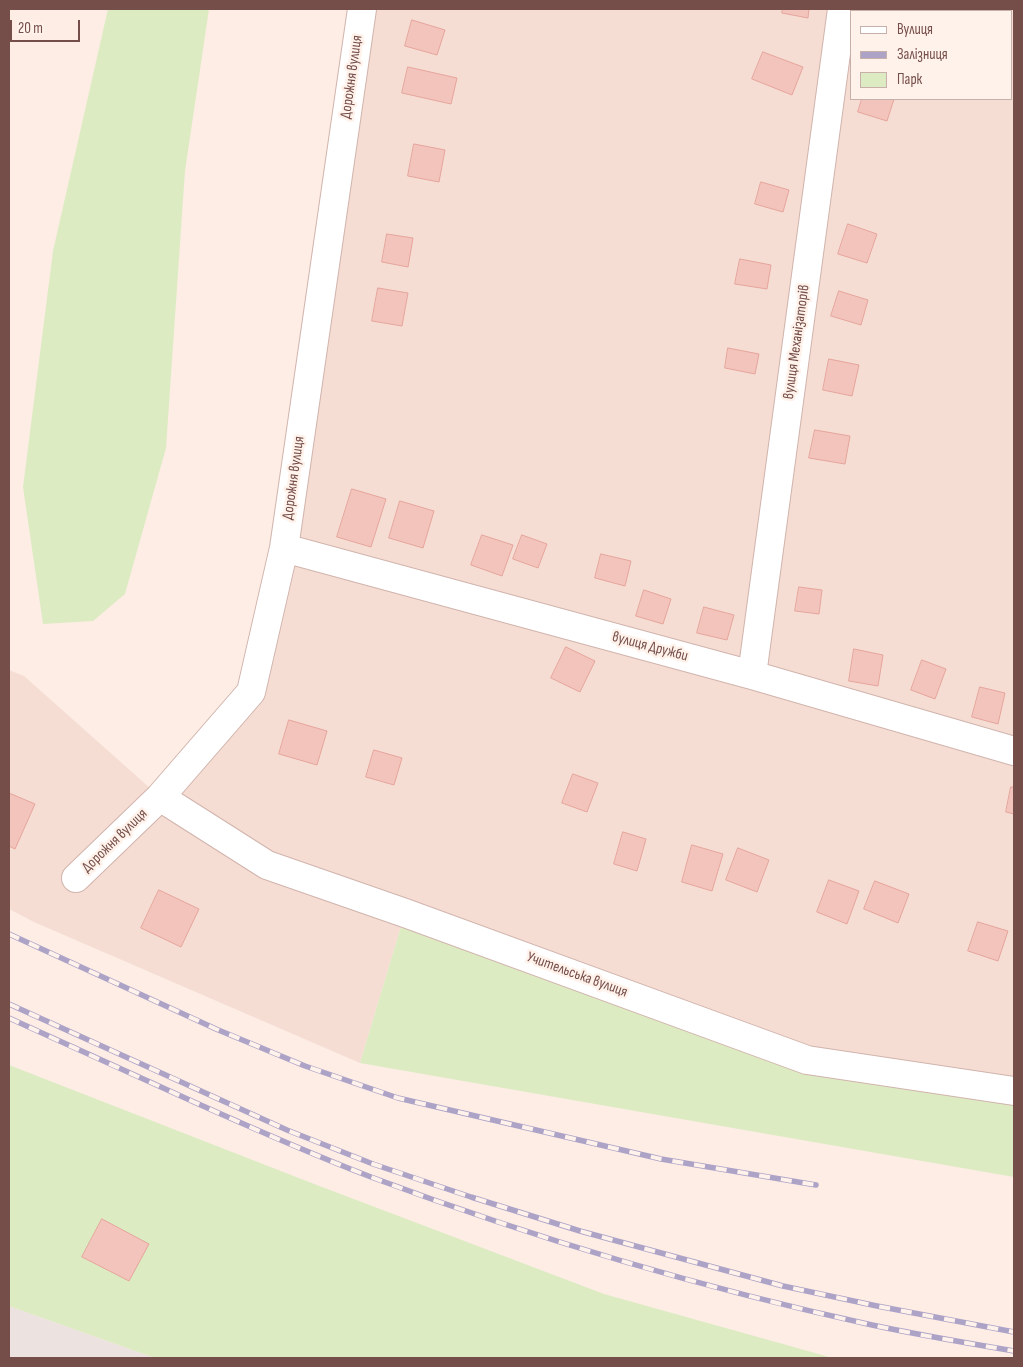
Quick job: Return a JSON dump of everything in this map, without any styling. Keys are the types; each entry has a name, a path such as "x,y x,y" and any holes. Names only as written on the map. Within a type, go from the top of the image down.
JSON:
{"street":[{"name":"Дорожня вулиця","path":"76,878 160,797 251,692 284,548 362,9"},
{"name":"вулиця Механізаторів","path":"752,675 842,9"},
{"name":"вулиця Дружби","path":"284,548 752,675 1014,752"},
{"name":"Учительська вулиця","path":"160,797 267,865 405,913 807,1060 1014,1091"}],"shaded area":[{"path":"362,9 1014,9 1014,1091 807,1060 405,913 360,1063 34,922 9,909 9,670 24,676 160,797 251,692"},
{"path":"9,1306 155,1358 9,1358"}],"green space":[{"path":"108,9 209,9 185,171 166,448 125,594 93,621 43,624 23,487 53,251"},
{"path":"405,913 807,1060 1014,1091 1014,1177 360,1063"},
{"path":"9,1065 604,1294 833,1358 155,1358 9,1306"}],"building":[{"path":"783,9 809,9 808,18 782,13"},
{"path":"412,20 445,30 437,55 405,46"},
{"path":"763,52 803,67 792,95 752,79"},
{"path":"408,67 457,78 451,104 402,93"},
{"path":"862,100 894,100 887,121 858,112"},
{"path":"414,144 445,150 439,182 408,176"},
{"path":"761,182 789,190 783,212 755,204"},
{"path":"848,224 877,234 867,263 838,254"},
{"path":"387,234 413,238 408,267 382,262"},
{"path":"740,259 771,265 767,289 735,284"},
{"path":"378,288 408,293 402,326 372,321"},
{"path":"839,291 868,300 861,325 831,316"},
{"path":"728,348 759,354 755,374 725,368"},
{"path":"829,359 859,365 852,396 823,390"},
{"path":"815,430 850,436 845,464 809,458"},
{"path":"352,489 386,499 371,547 337,537"},
{"path":"400,501 434,511 423,548 389,538"},
{"path":"482,535 513,545 502,576 471,565"},
{"path":"522,535 547,544 538,568 513,559"},
{"path":"601,554 631,561 625,586 595,578"},
{"path":"799,587 822,590 819,614 795,611"},
{"path":"644,590 671,599 663,624 636,616"},
{"path":"704,607 734,615 727,640 697,633"},
{"path":"566,647 595,661 580,692 551,678"},
{"path":"854,649 883,655 878,686 849,681"},
{"path":"922,660 946,669 935,699 911,690"},
{"path":"980,687 1005,693 998,724 972,717"},
{"path":"289,720 327,731 317,765 279,754"},
{"path":"374,750 402,758 394,785 366,777"},
{"path":"573,774 598,783 587,812 562,803"},
{"path":"1011,787 1014,787 1014,814 1006,812"},
{"path":"9,793 35,804 15,849 9,846"},
{"path":"623,832 646,839 637,871 614,864"},
{"path":"692,845 723,854 712,891 682,882"},
{"path":"738,848 769,860 757,892 726,880"},
{"path":"829,880 859,891 847,924 817,912"},
{"path":"875,881 909,894 898,923 864,909"},
{"path":"159,890 199,909 181,947 141,928"},
{"path":"978,922 1008,931 998,961 968,951"},
{"path":"102,1219 149,1244 129,1281 82,1257"}],"railway":[{"path":"9,934 216,1029 305,1066 398,1098 661,1159 816,1185"},
{"path":"9,1004 287,1130 373,1164 471,1197 580,1231 783,1286 1014,1332"},
{"path":"9,1018 304,1150 371,1177 494,1221 619,1260 808,1311 925,1336 1014,1351"}]}
